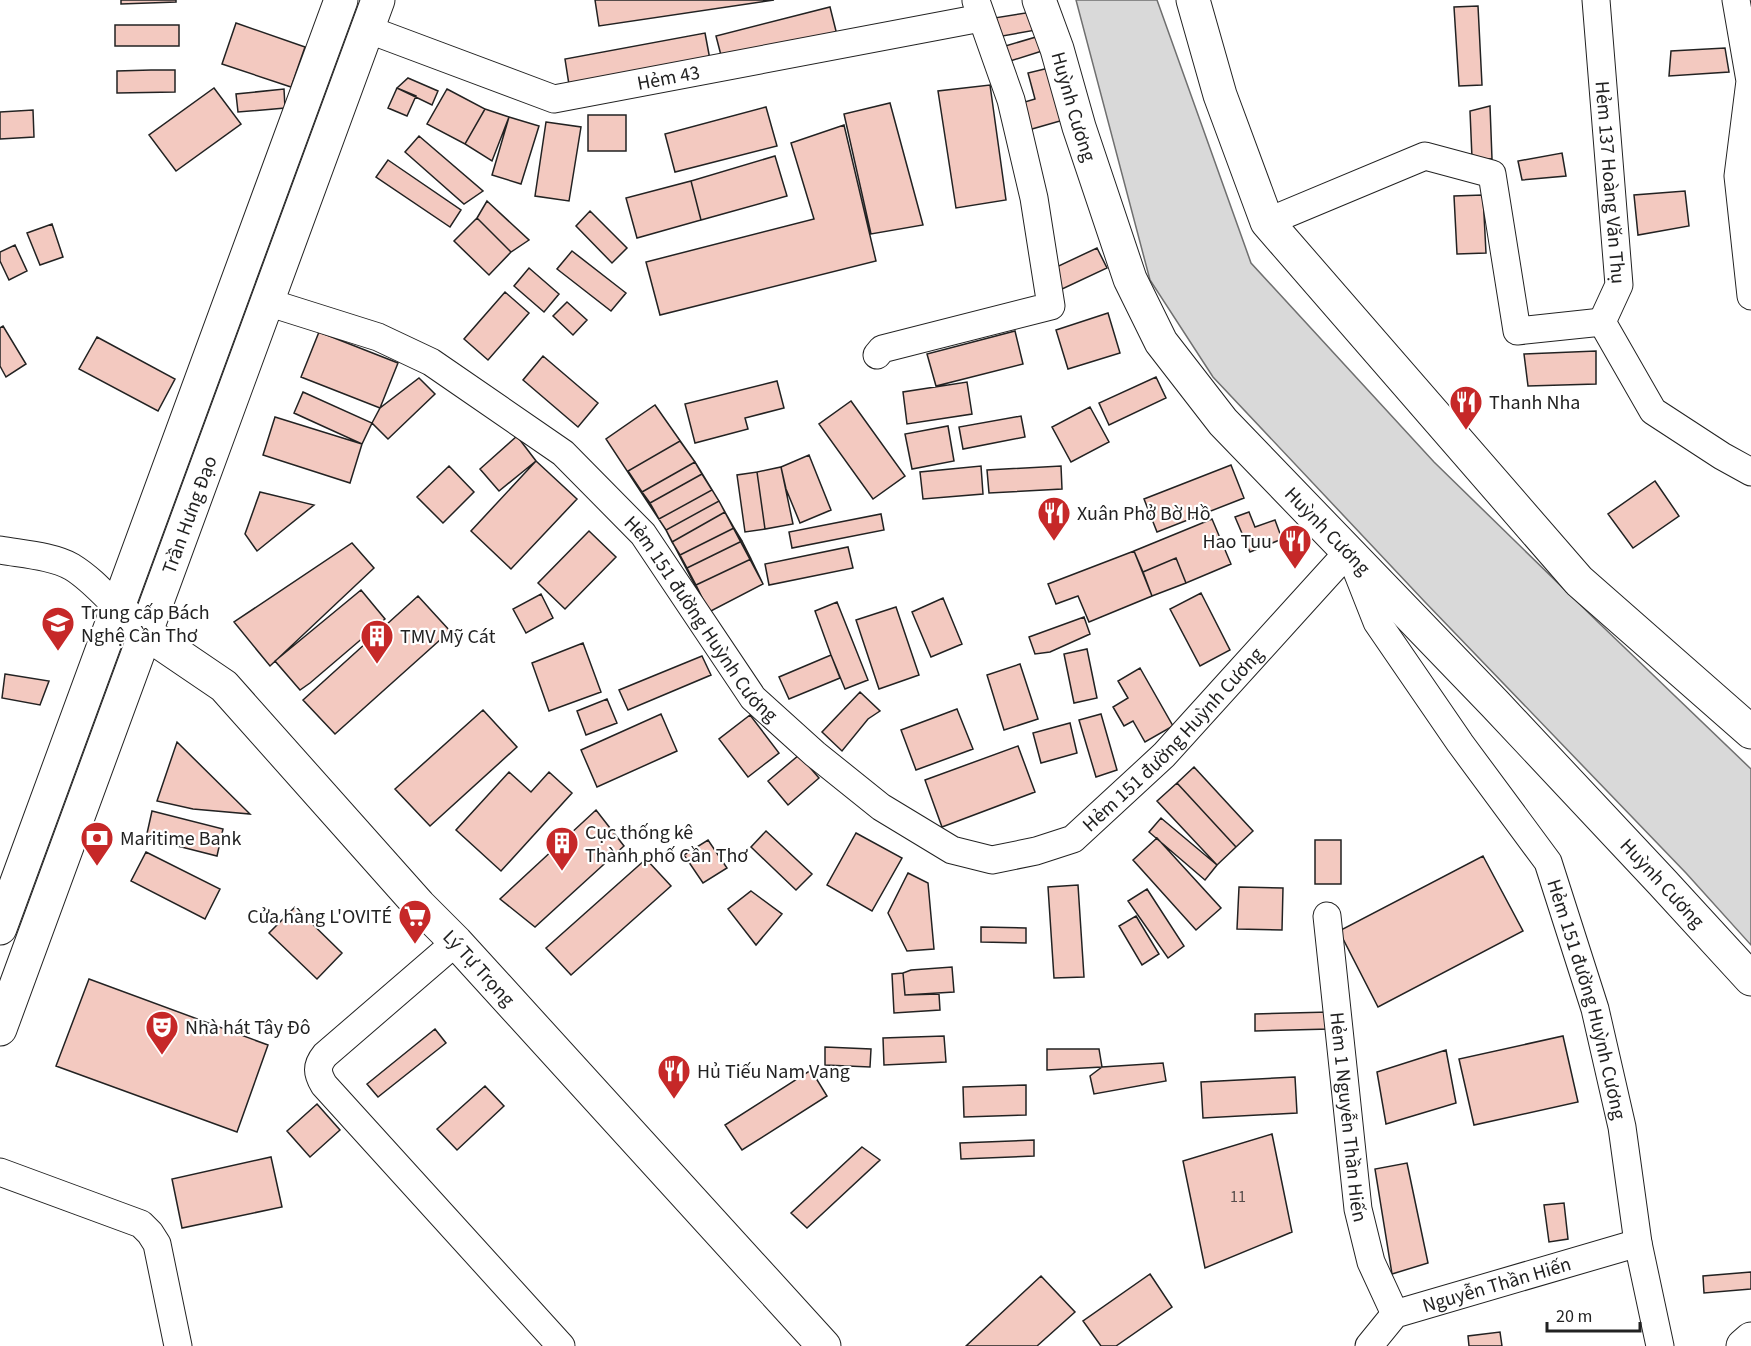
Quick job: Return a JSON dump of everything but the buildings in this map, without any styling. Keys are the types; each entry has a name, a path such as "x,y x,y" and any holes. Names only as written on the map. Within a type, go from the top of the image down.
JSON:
{"main road":[{"name":"Trần Hưng Đạo","path":"0,928 341,0"},
{"name":"Huỳnh Cương","path":"1039,0 1057,49 1079,128 1130,279 1161,342 1222,422 1535,746 1751,979"},
{"path":"1193,0 1220,95 1267,222 1580,581 1751,732"},
{"name":"Trần Hưng Đạo","path":"0,1029 372,15"},
{"name":"Lý Tự Trọng","path":"118,608 146,633 224,686 419,905 456,942 824,1346"},
{"path":"1743,1346 1751,1339"}],"street":[{"name":"Hẻm 137 Hoàng Văn Thụ","path":"1596,0 1619,285 1602,322"},
{"path":"1736,0 1750,81 1738,176 1751,296"},
{"path":"877,355 882,349 1051,306 1034,198 1011,100 978,9"},
{"name":"Hẻm 43","path":"372,15 554,99 978,9"},
{"path":"1267,222 1425,156 1492,174 1517,331 1602,322 1653,411 1751,472"},
{"name":"Hẻm 151 đường Huỳnh Cương","path":"267,302 378,337 431,362 563,453 644,534 753,698 815,754 881,807 952,850 992,860 1036,851 1073,839 1164,755 1349,551 1377,622 1461,743 1548,862 1595,1010 1622,1127 1638,1243 1660,1346"},
{"path":"0,550 47,558 72,567 118,608"},
{"name":"Hẻm 1 Nguyễn Thần Hiến","path":"1327,915 1358,1209 1371,1262 1395,1314"},
{"path":"456,942 325,1055 319,1062 319,1077 561,1346"},
{"path":"0,1172 141,1224 157,1244 178,1346"},
{"name":"Nguyễn Thần Hiến","path":"1395,1314 1638,1243"},
{"path":"1369,1346 1395,1314"}],"shaded area":[{"path":"1076,0 1157,0 1251,263 1434,462 1751,769 1751,945 1686,873 1425,602 1213,377 1150,280"}],"place":[{"name":"Thanh Nha","path":"1466,431"},
{"name":"Xuân Phở Bờ Hồ","path":"1054,542"},
{"name":"Hao Tuu","path":"1295,570"},
{"name":"Trung cấp Bách Nghệ Cần Thơ","path":"58,652"},
{"name":"TMV Mỹ Cát","path":"377,665"},
{"name":"Maritime Bank","path":"97,867"},
{"name":"Cục thống kê Thành phố Cần Thơ","path":"562,872"},
{"name":"Cửa hàng L'OVITÉ","path":"415,945"},
{"name":"Nhà hát Tây Đô","path":"162,1056"},
{"name":"Hủ Tiếu Nam Vang","path":"674,1100"}]}
